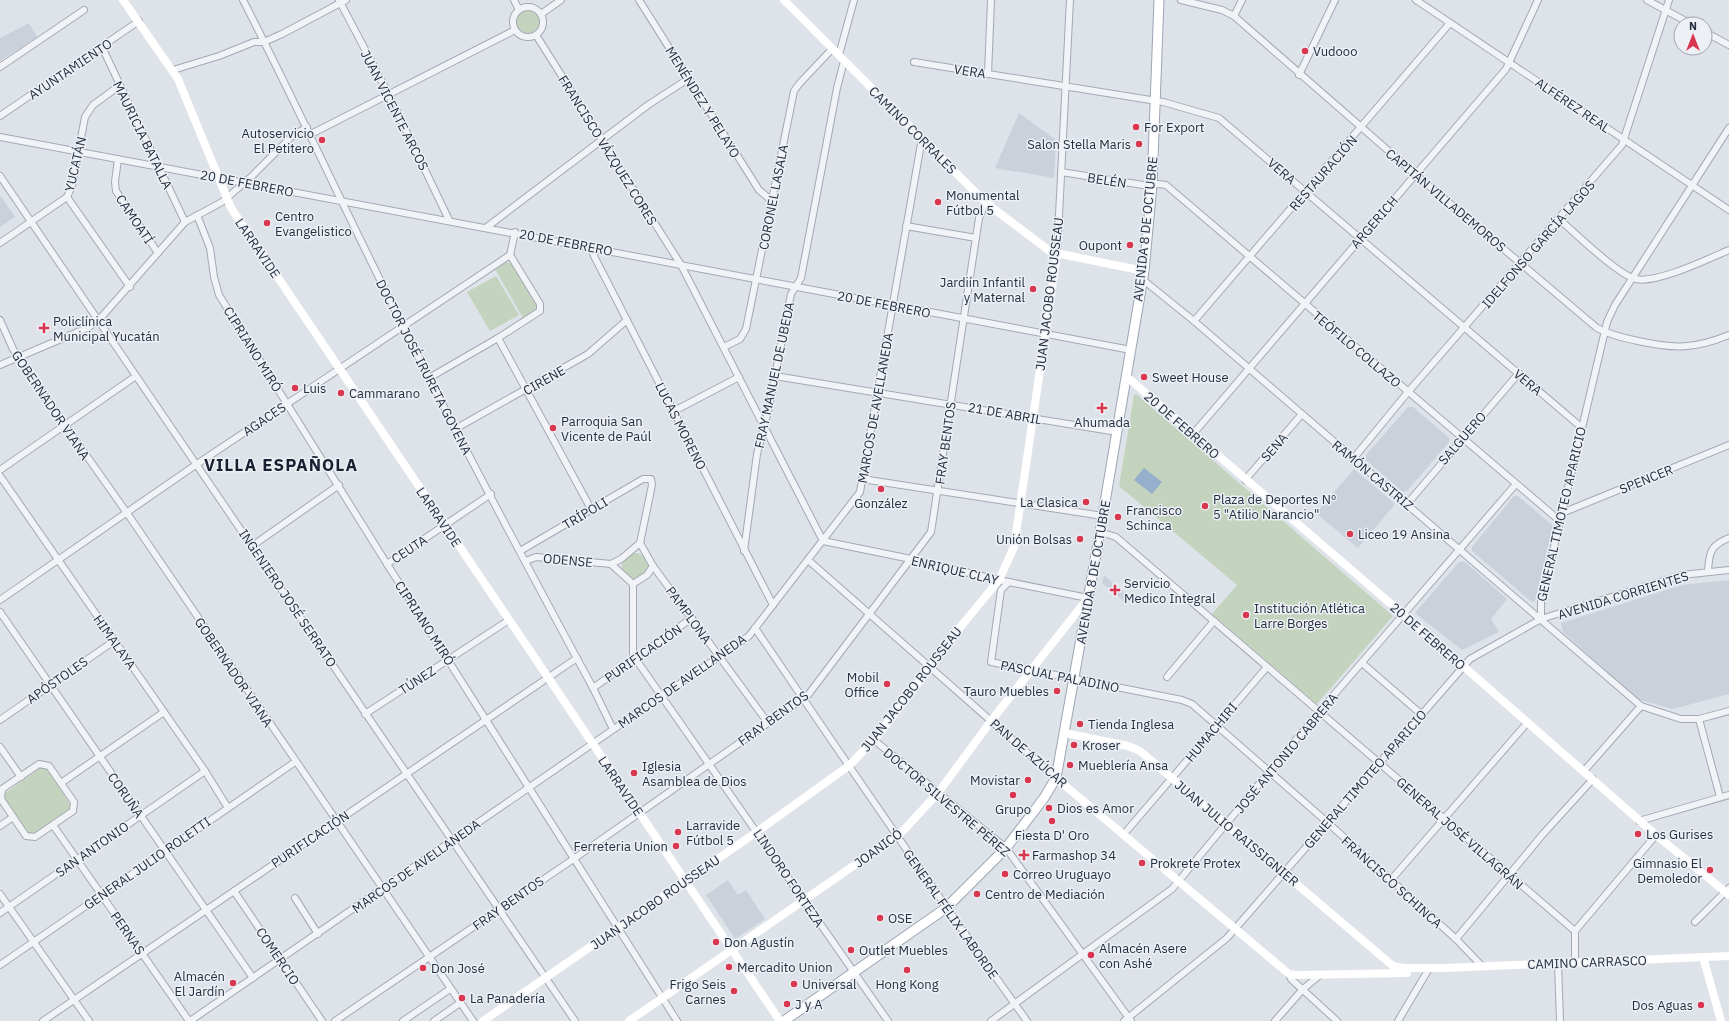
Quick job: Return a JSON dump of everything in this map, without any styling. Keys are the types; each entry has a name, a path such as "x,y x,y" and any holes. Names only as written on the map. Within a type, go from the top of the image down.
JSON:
{"main road":[{"name":"AVENIDA 8 DE OCTUBRE","path":"784,1021 946,908 1006,848 1044,798 1056,778 1103,516 1143,275 1152,185 1154,100 1159,0"}],"street":[{"name":"LARRAVIDE","path":"123,0 173,70 226,198 547,678 780,1021"},
{"name":"DOCTOR JOSÉ IRURETA GOYENA","path":"243,0 311,134 340,200 402,326 593,688 613,729"},
{"path":"514,0 519,10"},
{"path":"541,14 561,0"},
{"name":"MENÉNDEZ Y PELAYO","path":"639,0 759,190 772,201"},
{"name":"CAMINO CORRALES","path":"784,0 986,202 1051,252 1143,275"},
{"name":"FRAY MANUEL DE UBEDA","path":"744,551 757,454 775,376 791,294 801,278 854,0"},
{"path":"988,74 991,0"},
{"name":"JUAN JACOBO ROUSSEAU","path":"483,1021 758,832 850,765 874,740 990,592 1009,562 1014,547 1056,254 1070,0"},
{"name":"CAPITÁN VILLADEMOROS","path":"1182,0 1222,10 1234,16 1299,75 1590,324 1604,332 1628,339 1676,348 1705,344 1729,335"},
{"path":"1234,16 1242,0"},
{"path":"1299,75 1335,0"},
{"name":"ALFÉREZ REAL","path":"1416,0 1729,210"},
{"name":"ARGERICH","path":"1194,434 1510,62 1538,0"},
{"path":"1647,0 1677,16"},
{"name":"IDELFONSO GARCÍA LAGOS","path":"1353,459 1408,392 1521,264 1622,146 1669,0"},
{"path":"173,70 219,56 254,42 264,42 342,1"},
{"name":"JUAN VICENTE ARCOS","path":"342,1 449,220"},
{"path":"531,7 541,14 543,26 536,35 526,37 520,35 515,30 513,19 519,10 531,7"},
{"path":"0,67 84,10"},
{"name":"AYUNTAMIENTO","path":"0,116 139,21"},
{"name":"RESTAURACIÓN","path":"1194,321 1362,128 1450,23"},
{"path":"311,134 515,30"},
{"name":"FRANCISCO VÁZQUEZ CORES","path":"536,35 681,265 823,541"},
{"path":"1713,36 1729,45"},
{"name":"MAURICIA BATALLA","path":"102,47 185,222"},
{"name":"CORONEL LASALA","path":"724,347 736,342 744,334 757,280 796,88 832,49"},
{"name":"VERA","path":"914,62 1154,100 1209,114 1225,121 1581,427"},
{"path":"487,227 648,104 688,79"},
{"name":"YUCATÁN","path":"120,86 88,111 78,152 72,186 67,196 130,287"},
{"path":"0,365 98,321 130,287 185,222 226,198 245,183 291,137 307,127"},
{"name":"GENERAL TIMOTEO APARICIO","path":"1128,1020 1227,938 1462,665 1470,658 1541,619 1541,602 1581,427 1604,332 1614,305 1729,128"},
{"name":"20 DE FEBRERO","path":"0,137 515,232 963,320 1131,350"},
{"name":"MARCOS DE AVELLANEDA","path":"189,1021 318,934 749,636 772,604 859,495 922,138"},
{"name":"CAMOATÍ","path":"118,159 115,182 116,191 158,254"},
{"name":"BELÉN","path":"1061,172 1143,185 1152,185"},
{"name":"INGENIERO JOSÉ SERRATO","path":"0,176 575,1021"},
{"name":"TEÓFILO COLLAZO","path":"1152,185 1166,185 1560,521"},
{"path":"0,243 67,196"},
{"name":"FRAY BENTOS","path":"335,1021 575,858 638,812 808,695 931,532 980,212 986,202"},
{"name":"CIPRIANO MIRÓ","path":"197,215 210,248 214,277 219,295 288,403 387,564 530,787 677,1021"},
{"path":"1559,219 1623,273 1632,278 1644,280 1656,279 1729,250"},
{"path":"906,226 976,238"},
{"path":"429,378 498,338 540,311 541,308 510,255 515,232"},
{"name":"LUCAS MORENO","path":"592,248 594,256 772,604"},
{"name":"AGACES","path":"0,600 197,464 510,255"},
{"name":"RAMÓN CASTRIZ","path":"1143,275 1353,459 1460,549 1641,706 1676,718 1699,719 1729,711"},
{"name":"GOBERNADOR VIANA","path":"0,320 18,358 127,513 295,762 473,1021"},
{"name":"CIRENE","path":"455,429 526,391 588,354 627,320"},
{"path":"498,338 591,509"},
{"name":"SALGUERO","path":"1406,504 1518,373"},
{"path":"0,470 136,376"},
{"name":"21 DE ABRIL","path":"775,376 1117,432"},
{"path":"674,411 739,377"},
{"name":"20 DE FEBRERO","path":"1127,377 1462,665 1639,821 1727,891"},
{"name":"SENA","path":"1245,480 1302,414"},
{"name":"SPENCER","path":"1562,513 1729,445"},
{"name":"HIMALAYA","path":"0,476 205,771 228,808"},
{"name":"TRÍPOLI","path":"520,551 643,479 651,479 652,485 640,543"},
{"path":"862,479 1103,516"},
{"name":"JOSÉ ANTONIO CABRERA","path":"991,1021 1168,892 1516,484"},
{"path":"252,546 339,485"},
{"name":"CEUTA","path":"387,564 491,494"},
{"name":"GENERAL JOSÉ VILLAGRÁN","path":"1100,532 1116,537 1575,931"},
{"path":"1708,571 1712,548 1716,544 1729,538"},
{"name":"ENRIQUE CLAY","path":"823,541 911,559 997,580 1088,598"},
{"name":"ODENSE","path":"611,564 640,543"},
{"name":"PAMPLONA","path":"640,543 653,566 768,723"},
{"name":"ODENSE","path":"526,561 536,557 611,564 633,584"},
{"name":"PAN DE AZÚCAR","path":"808,560 931,666 1056,778 1289,974"},
{"path":"635,658 633,652 633,584 645,576 653,566"},
{"name":"AVENIDA CORRIENTES","path":"1541,619 1682,575 1708,571 1729,570"},
{"name":"PASCUAL PALADINO","path":"1009,582 1002,588 991,662 1074,680 1182,700 1192,704"},
{"path":"990,592 996,593 1000,598"},
{"name":"JOANICÓ","path":"629,1021 896,836 938,793 1030,670 1088,598"},
{"name":"CORUÑA","path":"0,612 253,978"},
{"name":"PURIFICACIÓN","path":"593,688 692,618"},
{"name":"TÚNEZ","path":"365,714 509,620"},
{"path":"1167,677 1214,621"},
{"name":"GENERAL FÉLIX LABORDE","path":"755,628 850,765 896,836 1027,1021"},
{"name":"APÓSTOLES","path":"0,720 114,641"},
{"name":"PURIFICACIÓN","path":"43,1021 577,658"},
{"name":"LINDORO FORTEZA","path":"635,658 758,832 888,1021"},
{"path":"1362,663 1421,714"},
{"name":"HUMACHIRI","path":"1124,834 1267,667"},
{"name":"FRANCISCO SCHINCA","path":"1192,704 1215,726 1327,822 1390,881 1456,939 1482,966"},
{"path":"1584,771 1641,706"},
{"path":"61,783 164,712"},
{"path":"1699,719 1720,797"},
{"path":"1390,881 1527,722"},
{"name":"JUAN JULIO RAISSIGNIER","path":"1065,734 1128,746 1140,751 1393,966"},
{"name":"DOCTOR SILVESTRE PÉREZ","path":"874,740 1006,848 1083,953 1128,1020"},
{"path":"0,747 21,777"},
{"name":"GENERAL JULIO ROLETTI","path":"0,965 295,762"},
{"path":"39,764 49,766 74,802 73,811 32,838 26,836 1,799 0,795 2,789 21,777 39,764"},
{"name":"SAN ANTONIO","path":"0,913 205,771"},
{"path":"1456,939 1508,875 1593,779"},
{"path":"1639,821 1729,795"},
{"path":"0,826 13,817"},
{"name":"PERNAS","path":"53,825 189,1021"},
{"path":"1575,962 1575,931 1656,835"},
{"name":"COMERCIO","path":"234,891 322,1021"},
{"path":"1695,922 1727,891"},
{"path":"0,894 89,1021"},
{"path":"295,898 318,934"},
{"name":"CAMINO CARRASCO","path":"1393,966 1403,968 1446,968 1729,956"},
{"path":"1703,957 1721,1021"},
{"path":"1558,963 1560,1021"},
{"name":"CAMINO CARRASCO","path":"1289,974 1321,975 1427,972 1440,971 1446,968"},
{"path":"1398,1021 1427,972"},
{"path":"1289,974 1292,979 1337,1021"},
{"path":"1275,1021 1303,988 1321,975"},
{"path":"403,1021 450,989"},
{"path":"434,1021 460,1003"}],"shaded area":[{"path":"29,23 37,37 0,61 0,38"},
{"path":"1019,113 1056,140 1054,178 995,168"},
{"path":"0,195 15,217 0,227"},
{"path":"1408,407 1413,407 1449,438 1449,442 1407,491 1403,492 1366,460 1366,455"},
{"path":"1354,469 1395,504 1358,548 1316,513"},
{"path":"1514,496 1518,496 1553,526 1535,601 1532,602 1472,551 1472,547"},
{"path":"1459,562 1465,562 1507,599 1491,619 1499,632 1462,650 1415,613"},
{"name":"Servicio Medico Integral","path":"1104,575 1132,599 1127,604 1102,583"},
{"path":"1729,580 1729,694 1673,709 1637,699 1563,632 1561,623 1682,585"},
{"path":"728,880 738,895 746,890 765,919 735,939 706,895"}],"green space":[{"path":"528,8 538,12 542,22 538,32 528,36 518,32 514,22 518,12"},
{"path":"505,262 513,264 537,306 535,311 523,318 495,269"},
{"path":"496,276 519,315 490,331 467,292"},
{"path":"1136,394 1393,616 1317,704 1212,614 1237,585 1119,486 1134,395"},
{"path":"635,553 644,557 648,566 644,575 635,579 626,575 622,566 626,557"},
{"path":"41,767 47,769 71,806 70,810 35,834 29,833 5,801 4,794"}],"water":[{"path":"1144,468 1162,482 1152,494 1134,480"}],"place":[{"name":"Vudooo","path":"1305,51"},
{"name":"For Export","path":"1136,127"},
{"name":"Autoservicio El Petitero","path":"322,140"},
{"name":"Salon Stella Maris","path":"1139,144"},
{"name":"Monumental Fútbol 5","path":"938,202"},
{"name":"Centro Evangelistico","path":"267,223"},
{"name":"Oupont","path":"1130,245"},
{"name":"Jardiín Infantil y Maternal","path":"1033,289"},
{"name":"Policlínica Municipal Yucatán","path":"44,328"},
{"name":"Sweet House","path":"1144,377"},
{"name":"Luis","path":"295,388"},
{"name":"Cammarano","path":"341,393"},
{"name":"Ahumada","path":"1102,408"},
{"name":"Parroquia San Vicente de Paúl","path":"553,428"},
{"name":"González","path":"881,489"},
{"name":"La Clasica","path":"1086,502"},
{"name":"Plaza de Deportes Nº 5 \"Atilio Narancio\"","path":"1205,506"},
{"name":"Francisco Schinca","path":"1118,517"},
{"name":"Liceo 19 Ansina","path":"1350,534"},
{"name":"Unión Bolsas","path":"1080,539"},
{"name":"Servicio Medico Integral","path":"1115,590"},
{"name":"Institución Atlética Larre Borges","path":"1246,615"},
{"name":"Mobil Office","path":"887,684"},
{"name":"Tauro Muebles","path":"1057,691"},
{"name":"Tienda Inglesa","path":"1080,724"},
{"name":"Kroser","path":"1074,745"},
{"name":"Mueblería Ansa","path":"1070,765"},
{"name":"Iglesia Asamblea de Dios","path":"634,773"},
{"name":"Movistar","path":"1028,780"},
{"name":"Grupo","path":"1013,795"},
{"name":"Dios es Amor","path":"1049,808"},
{"name":"Fiesta D' Oro","path":"1052,821"},
{"name":"Larravide Fútbol 5","path":"678,832"},
{"name":"Los Gurises","path":"1638,834"},
{"name":"Ferreteria Union","path":"676,846"},
{"name":"Farmashop 34","path":"1024,855"},
{"name":"Prokrete Protex","path":"1142,863"},
{"name":"Gimnasio El Demoledor","path":"1710,870"},
{"name":"Correo Uruguayo","path":"1005,874"},
{"name":"Centro de Mediación","path":"977,894"},
{"name":"OSE","path":"880,918"},
{"name":"Don Agustín","path":"716,942"},
{"name":"Outlet Muebles","path":"851,950"},
{"name":"Almacén Asere con Ashé","path":"1091,955"},
{"name":"Mercadito Union","path":"729,967"},
{"name":"Don José","path":"423,968"},
{"name":"Hong Kong","path":"907,970"},
{"name":"Almacén El Jardín","path":"233,983"},
{"name":"Universal","path":"794,984"},
{"name":"Frigo Seis Carnes","path":"734,991"},
{"name":"La Panadería","path":"462,998"},
{"name":"J y A","path":"787,1004"},
{"name":"Dos Aguas","path":"1701,1005"}],"district":[{"name":"VILLA ESPAÑOLA","path":"281,465"}]}
